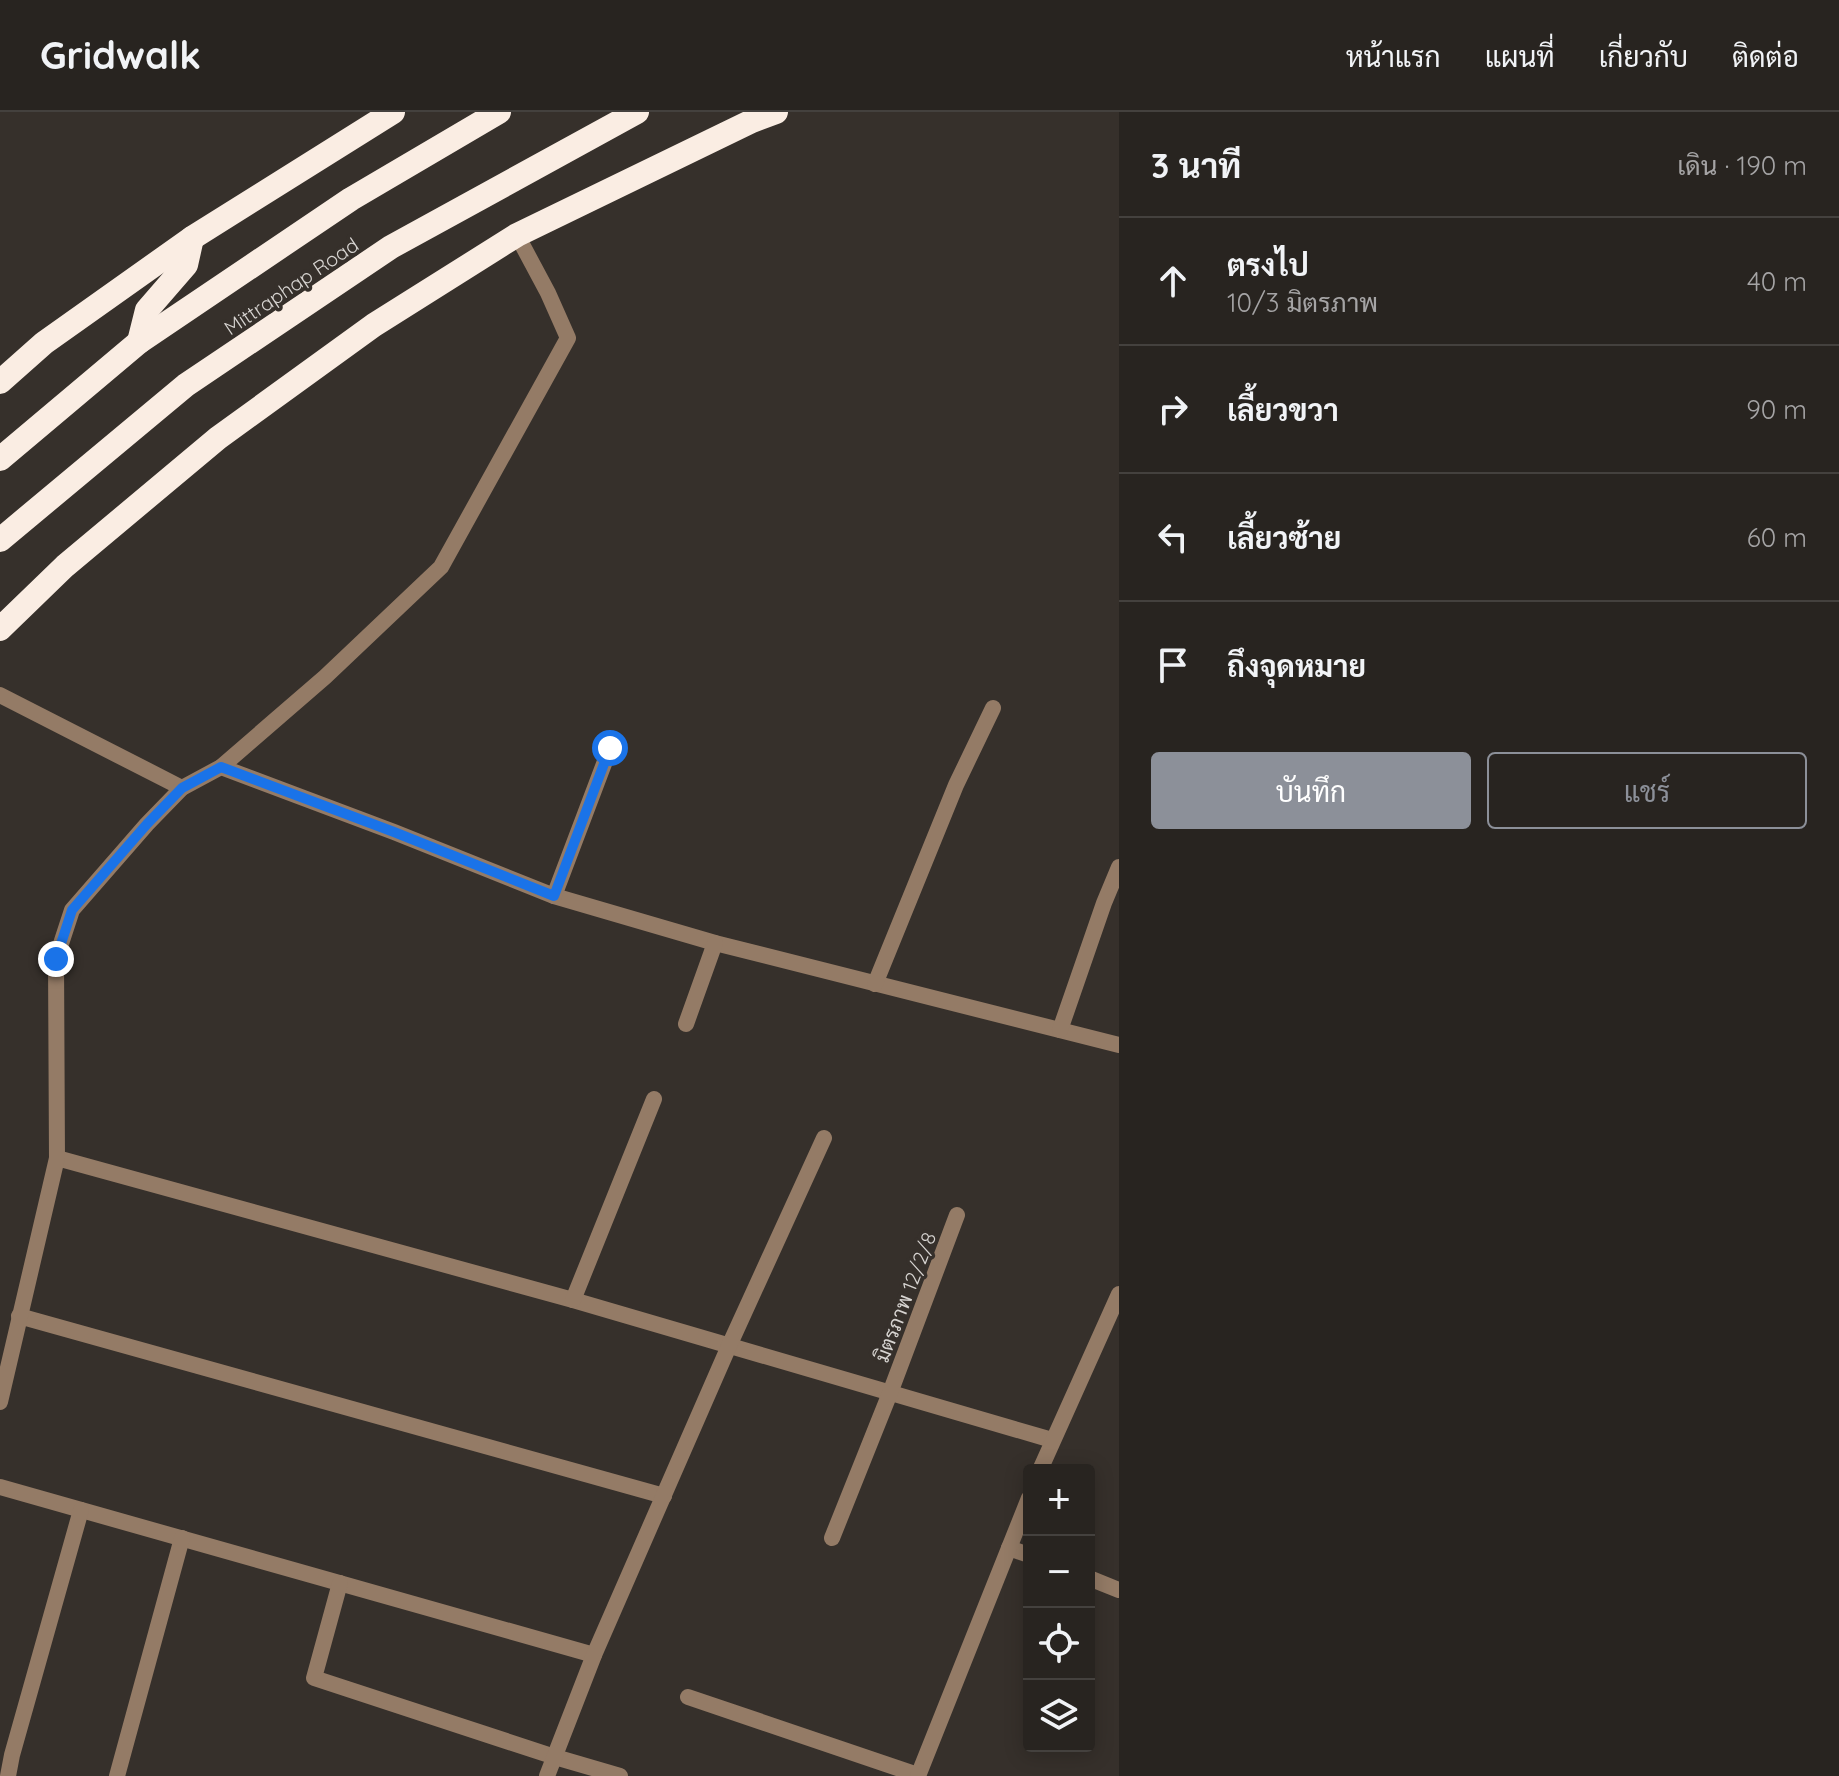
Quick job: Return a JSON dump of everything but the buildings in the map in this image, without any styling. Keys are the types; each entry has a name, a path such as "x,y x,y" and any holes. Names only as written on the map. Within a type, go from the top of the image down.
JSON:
{"highway":[{"path":"0,382 44,343 192,238 393,112"},
{"name":"Mittraphap Road","path":"0,459 139,342 351,199 499,112"},
{"name":"Mittraphap Road","path":"0,540 186,385 391,247 637,112"},
{"path":"0,629 65,566 218,438 374,325 517,235 754,116 776,112"},
{"path":"139,342 147,310 186,265 192,238"}],"street":[{"path":"0,1402 57,1158 56,959 72,910 182,788 221,767 325,677 441,567 568,338 517,235"},
{"path":"0,695 182,788"},
{"path":"875,984 956,785 993,708"},
{"path":"554,896 610,748"},
{"path":"221,767 554,896 715,943 1119,1045"},
{"path":"1060,1030 1119,867"},
{"path":"686,1024 715,943"},
{"path":"573,1300 654,1099"},
{"path":"547,1776 594,1655 824,1138"},
{"path":"57,1158 573,1300 1052,1440"},
{"name":"มิตรภาพ 12/2/8","path":"832,1538 957,1215"},
{"path":"1042,1464 1119,1294"},
{"path":"19,1316 664,1496"},
{"path":"0,1487 594,1655"},
{"path":"8,1776 81,1510"},
{"path":"688,1697 918,1776 1023,1513"},
{"path":"117,1776 182,1538"},
{"path":"1009,1548 1023,1553"},
{"path":"1095,1580 1119,1590"},
{"path":"340,1583 314,1678 620,1776"}],"route":[{"path":"56,959 72,910 182,788 221,767 554,896 610,748"}]}
